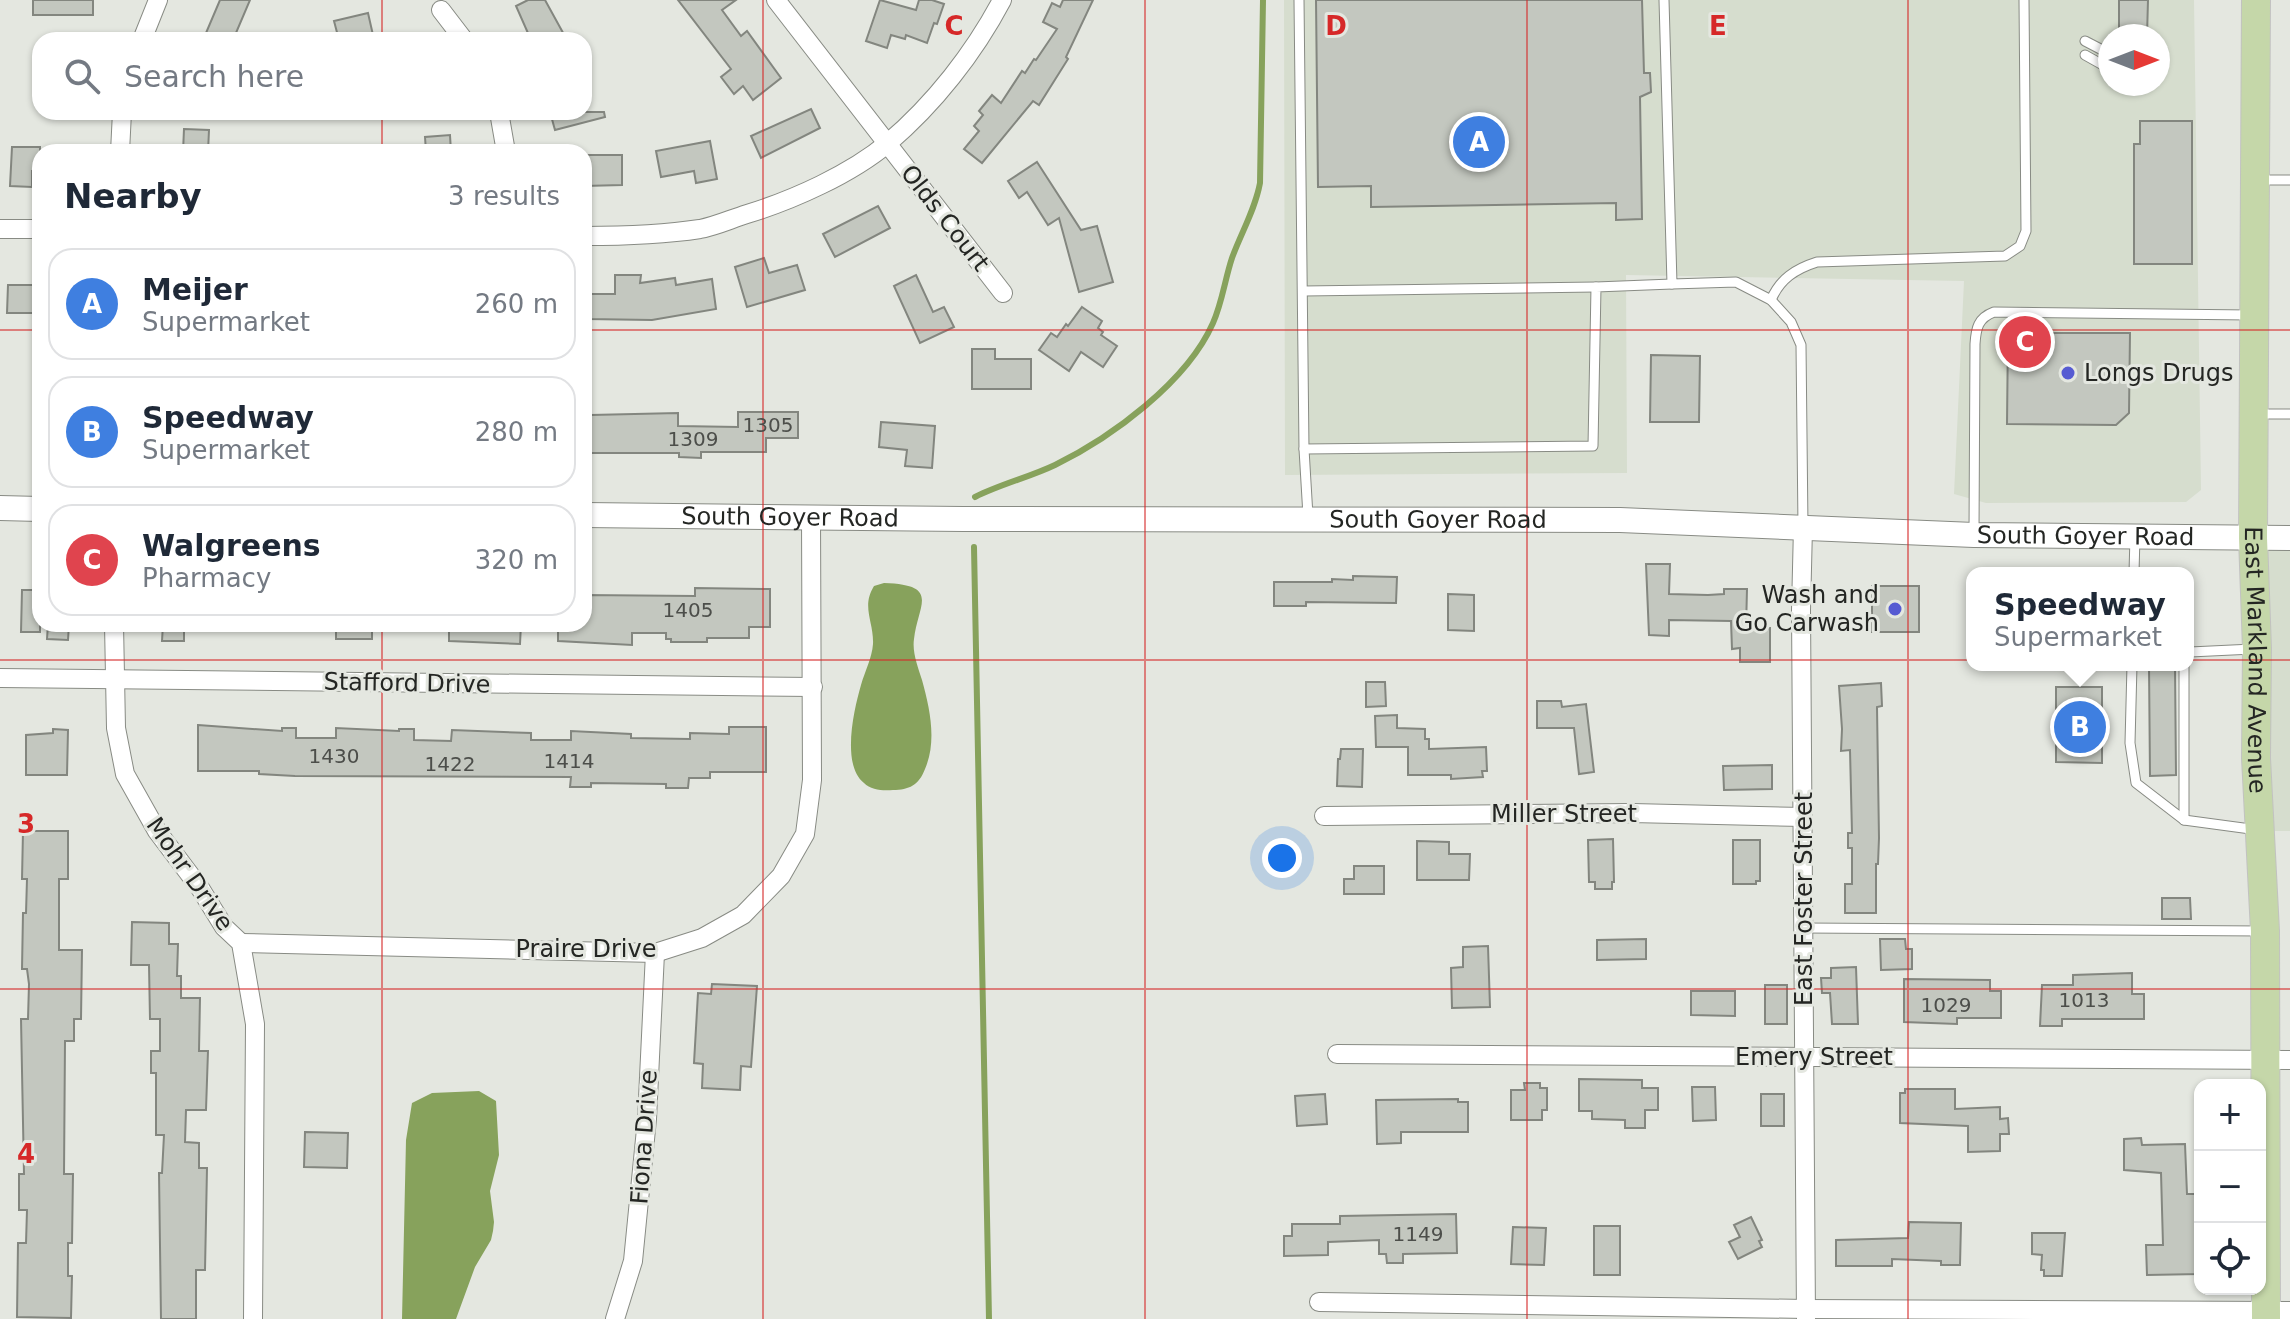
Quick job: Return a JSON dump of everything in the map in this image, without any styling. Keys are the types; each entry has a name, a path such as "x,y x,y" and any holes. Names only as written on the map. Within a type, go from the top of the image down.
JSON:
{"main road":[{"name":"East Markland Avenue","path":"2256,0 2253,414 2256,758 2265,931 2278,1060 2274,1314"}],"street":[{"path":"145,32 158,0"},
{"name":"Olds Court","path":"776,0 1003,293"},
{"path":"592,236 640,236 703,228 780,204 851,167 887,143 943,87 988,26 1002,0"},
{"path":"441,10 458,32"},
{"path":"120,144 122,120"},
{"path":"500,120 505,144"},
{"path":"0,229 32,229"},
{"path":"0,508 32,509"},
{"name":"South Goyer Road","path":"592,515 1620,520 1974,535 2290,538"},
{"name":"Praire Drive","path":"241,943 655,953 702,938 743,915 781,876 805,834 812,780 811,517"},
{"name":"East Foster Street","path":"1803,527 1806,1314"},
{"name":"Mohr Drive","path":"114,632 116,728 125,774 157,831 200,888 224,927 241,943 255,1024 253,1319"},
{"name":"Stafford Drive","path":"0,678 813,687"},
{"name":"Miller Street","path":"1324,816 1632,813 1803,817"},
{"name":"Fiona Drive","path":"615,1319 633,1261 647,1119 655,953"},
{"name":"Emery Street","path":"1337,1054 2278,1060"},
{"path":"1319,1302 1806,1314 2274,1314"}],"lane":[{"path":"1299,0 1304,449 1309,519"},
{"path":"1664,0 1672,284"},
{"path":"1771,300 1778,283 1817,262 2005,256 2020,246 2026,231 2024,0"},
{"path":"2085,41 2098,48"},
{"path":"2085,55 2098,62"},
{"path":"2255,181 2290,180"},
{"path":"1304,291 1736,282 1771,300 1791,322 1801,345 1803,527"},
{"path":"1304,449 1593,446 1596,287"},
{"path":"1974,535 1975,344 1976,329 1984,316 1994,312 2254,315"},
{"path":"2253,414 2290,414"},
{"path":"2134,567 2135,536"},
{"path":"2194,652 2257,649"},
{"path":"2132,671 2130,743 2136,783 2184,820 2261,831"},
{"path":"2184,671 2184,820"},
{"path":"1804,928 2265,931"}],"shaded area":[{"path":"1284,0 2194,0 2201,490 2186,502 1986,503 1954,494 1964,281 1626,275 1627,473 1285,475"},
{"path":"2253,538 2290,538 2290,831 2261,831"},
{"path":"884,583 913,588 920,592 922,599 914,649 928,702 931,747 920,779 909,788 899,790 874,789 864,783 857,775 851,750 855,708 873,644 868,601 874,586"},
{"path":"479,1091 496,1101 499,1155 490,1191 494,1222 491,1240 475,1267 456,1319 402,1319 406,1140 412,1103 432,1093"}],"building":[{"path":"33,0 93,0 93,15 33,15"},
{"path":"220,0 250,0 236,32 206,32"},
{"path":"528,0 545,0 563,32 527,32 516,6"},
{"path":"678,0 736,0 722,10 741,36 747,31 781,78 753,100 743,86 734,94 721,77 731,69"},
{"path":"880,0 916,10 919,0 944,4 927,43 906,35 905,39 891,35 887,48 866,41"},
{"path":"1063,0 1093,0 1066,57 1068,59 1039,105 1033,101 982,163 964,149 979,131 974,126 983,115 979,111 992,95 1001,103 1022,71 1025,73 1036,60 1057,29 1043,22 1052,3 1060,7"},
{"path":"1316,0 1642,0 1644,73 1650,73 1651,92 1640,97 1642,219 1616,220 1616,203 1371,207 1371,186 1318,187"},
{"path":"2119,0 2148,0 2147,24 2119,24"},
{"path":"368,13 372,32 337,32 334,21"},
{"path":"811,109 820,128 761,158 751,136"},
{"path":"592,112 604,112 605,117 555,130 552,120 592,120"},
{"path":"2140,121 2192,121 2192,264 2134,264 2134,144 2140,144"},
{"path":"184,129 209,130 208,144 183,144"},
{"path":"450,135 451,144 425,144 425,137"},
{"path":"710,141 717,179 696,183 694,171 661,177 656,151"},
{"path":"12,147 32,147 32,187 10,186"},
{"path":"592,155 622,155 622,185 592,186"},
{"path":"1037,162 1081,230 1097,226 1113,282 1079,292 1059,218 1048,225 1027,192 1019,198 1008,181"},
{"path":"878,206 890,228 835,257 823,234"},
{"path":"764,258 769,273 797,265 805,290 747,307 735,267"},
{"path":"615,275 641,275 640,283 675,278 676,285 712,279 716,309 652,320 592,319 592,294 615,294"},
{"path":"916,275 933,312 944,307 954,327 920,343 894,286"},
{"path":"8,285 32,285 32,313 7,313"},
{"path":"1082,307 1102,321 1098,328 1103,332 1101,335 1117,346 1103,367 1081,352 1069,371 1039,350 1051,333 1057,337 1066,324 1068,326"},
{"name":"Longs Drugs","path":"2014,320 2039,320 2039,333 2130,333 2129,413 2116,425 2007,424 2008,331 2014,331"},
{"path":"972,349 995,349 995,359 1031,359 1031,389 972,389"},
{"path":"1651,355 1700,356 1699,422 1650,422"},
{"path":"738,412 798,412 798,438 766,438 766,452 701,452 701,458 679,457 679,453 592,453 592,415 678,413 678,426 738,427"},
{"path":"881,422 935,426 932,468 905,466 907,450 879,447"},
{"path":"1646,564 1670,564 1669,594 1724,594 1724,589 1747,589 1746,629 1770,628 1770,662 1740,662 1740,648 1732,649 1731,621 1669,620 1669,636 1649,635"},
{"path":"1353,576 1397,577 1396,603 1306,602 1306,606 1274,606 1274,582 1332,582 1332,579 1353,580"},
{"name":"Wash and Go Carwash","path":"1872,586 1919,586 1919,632 1872,632"},
{"path":"695,588 770,589 770,627 749,627 749,638 707,638 707,642 671,642 671,639 666,639 666,633 632,633 632,645 558,641 558,632 592,632 592,595 695,596"},
{"path":"22,590 32,590 32,632 21,632"},
{"path":"1448,594 1474,595 1474,631 1448,630"},
{"path":"47,632 68,632 68,640 47,639"},
{"path":"163,632 184,632 184,641 162,641"},
{"path":"336,632 372,632 372,639 336,639"},
{"path":"449,632 521,632 520,644 449,641"},
{"path":"2149,671 2175,671 2176,775 2150,776"},
{"path":"1366,682 1385,682 1386,706 1366,707"},
{"path":"1881,683 1882,706 1877,707 1879,838 1876,913 1845,913 1845,884 1852,884 1852,848 1848,848 1848,833 1852,833 1850,750 1841,751 1839,686"},
{"path":"2056,687 2102,687 2102,763 2056,762"},
{"path":"1537,701 1561,701 1562,707 1586,704 1594,772 1579,774 1574,728 1537,728"},
{"path":"1397,715 1397,728 1425,729 1429,749 1486,747 1487,771 1482,771 1483,777 1451,779 1451,775 1408,775 1408,747 1376,747 1375,716"},
{"path":"198,725 282,731 282,728 296,728 296,738 336,738 336,728 414,729 414,740 451,741 452,730 531,733 531,740 571,740 571,731 631,734 631,738 690,739 690,733 729,734 729,727 766,727 766,772 710,772 710,778 689,778 688,788 666,788 666,784 591,783 591,787 570,787 571,777 295,776 259,774 259,771 198,771"},
{"path":"53,729 68,730 67,775 26,775 26,735 53,733"},
{"path":"1341,749 1363,749 1362,787 1337,786"},
{"path":"1772,765 1772,789 1724,790 1723,766"},
{"path":"23,831 68,831 68,879 59,879 59,950 82,950 81,1019 74,1019 74,1041 65,1041 64,1174 73,1174 72,1243 68,1243 68,1276 72,1276 71,1318 17,1317 18,1243 26,1243 27,1210 19,1210 19,1174 24,1174 21,1019 28,1019 29,984 27,969 22,969 27,879 22,879"},
{"path":"1613,839 1612,889 1595,889 1595,882 1589,882 1588,840"},
{"path":"1733,840 1760,840 1760,881 1756,884 1733,884"},
{"path":"1417,841 1449,842 1449,854 1470,854 1469,880 1417,880"},
{"path":"1354,866 1384,866 1384,894 1344,894 1344,879 1354,879"},
{"path":"2162,898 2190,898 2191,919 2162,919"},
{"path":"132,922 169,923 169,944 178,944 177,976 181,976 181,998 200,998 199,1051 208,1051 206,1110 186,1110 185,1142 199,1143 199,1168 207,1168 205,1270 196,1270 196,1319 161,1319 159,1173 162,1173 164,1135 156,1135 156,1073 151,1073 151,1051 160,1051 160,1019 150,1019 149,965 131,965"},
{"path":"1646,939 1646,959 1597,960 1597,940"},
{"path":"1880,939 1905,939 1906,949 1912,949 1912,969 1881,970"},
{"path":"1488,946 1490,1007 1452,1008 1451,968 1463,967 1463,947"},
{"path":"1856,967 1858,1024 1832,1024 1830,993 1822,993 1821,978 1831,978 1831,968"},
{"path":"2132,973 2132,994 2144,994 2144,1019 2062,1019 2062,1026 2040,1026 2042,985 2073,985 2073,975"},
{"path":"1904,979 1990,980 1990,991 2001,991 2001,1018 1957,1018 1957,1024 1904,1022"},
{"path":"712,984 757,986 751,1067 741,1066 740,1090 702,1088 703,1064 694,1063 698,993 711,994"},
{"path":"1765,985 1787,985 1787,1024 1765,1024"},
{"path":"1691,991 1735,991 1735,1016 1691,1015"},
{"path":"1579,1079 1642,1080 1642,1088 1658,1088 1658,1110 1645,1110 1645,1128 1625,1128 1625,1120 1592,1119 1592,1111 1579,1111"},
{"path":"1524,1083 1540,1083 1540,1088 1547,1088 1547,1110 1542,1110 1542,1120 1511,1120 1511,1090 1525,1090"},
{"path":"1692,1087 1715,1087 1716,1120 1693,1121"},
{"path":"1905,1089 1955,1089 1955,1109 2000,1107 2000,1119 2008,1118 2009,1134 2000,1134 2000,1151 1968,1152 1968,1126 1900,1123 1900,1093 1905,1093"},
{"path":"1325,1094 1327,1124 1297,1126 1295,1096"},
{"path":"1761,1094 1784,1094 1784,1126 1761,1126"},
{"path":"1458,1099 1458,1102 1468,1102 1468,1132 1401,1132 1401,1143 1377,1144 1376,1100"},
{"path":"305,1132 348,1133 347,1168 304,1167"},
{"path":"2141,1138 2142,1145 2185,1144 2187,1194 2194,1194 2194,1274 2147,1275 2146,1245 2163,1245 2161,1173 2124,1170 2124,1139"},
{"path":"1456,1214 1457,1253 1403,1254 1403,1263 1387,1263 1386,1254 1379,1254 1379,1240 1328,1242 1328,1255 1284,1256 1284,1236 1292,1236 1292,1224 1340,1224 1340,1216"},
{"path":"1751,1217 1762,1240 1759,1241 1762,1247 1738,1259 1729,1242 1740,1237 1734,1225"},
{"path":"1909,1222 1961,1223 1960,1265 1892,1259 1892,1266 1836,1266 1836,1240 1908,1238"},
{"path":"1594,1226 1620,1226 1620,1275 1594,1275"},
{"path":"1513,1227 1546,1228 1544,1265 1511,1264"},
{"path":"2032,1233 2065,1233 2062,1276 2044,1276 2044,1270 2041,1270 2042,1255 2032,1254"}],"waterway":[{"path":"975,497 1055,465 1100,439 1146,406 1201,345 1216,315 1232,258 1260,183 1263,0"},
{"path":"974,547 989,1319"}],"place":[{"name":"Meijer","path":"1479,142"},
{"name":"Walgreens","path":"2025,342"},
{"name":"Longs Drugs","path":"2068,373"},
{"name":"Wash and Go Carwash","path":"1895,609"},
{"name":"Speedway","path":"2080,727"}]}
